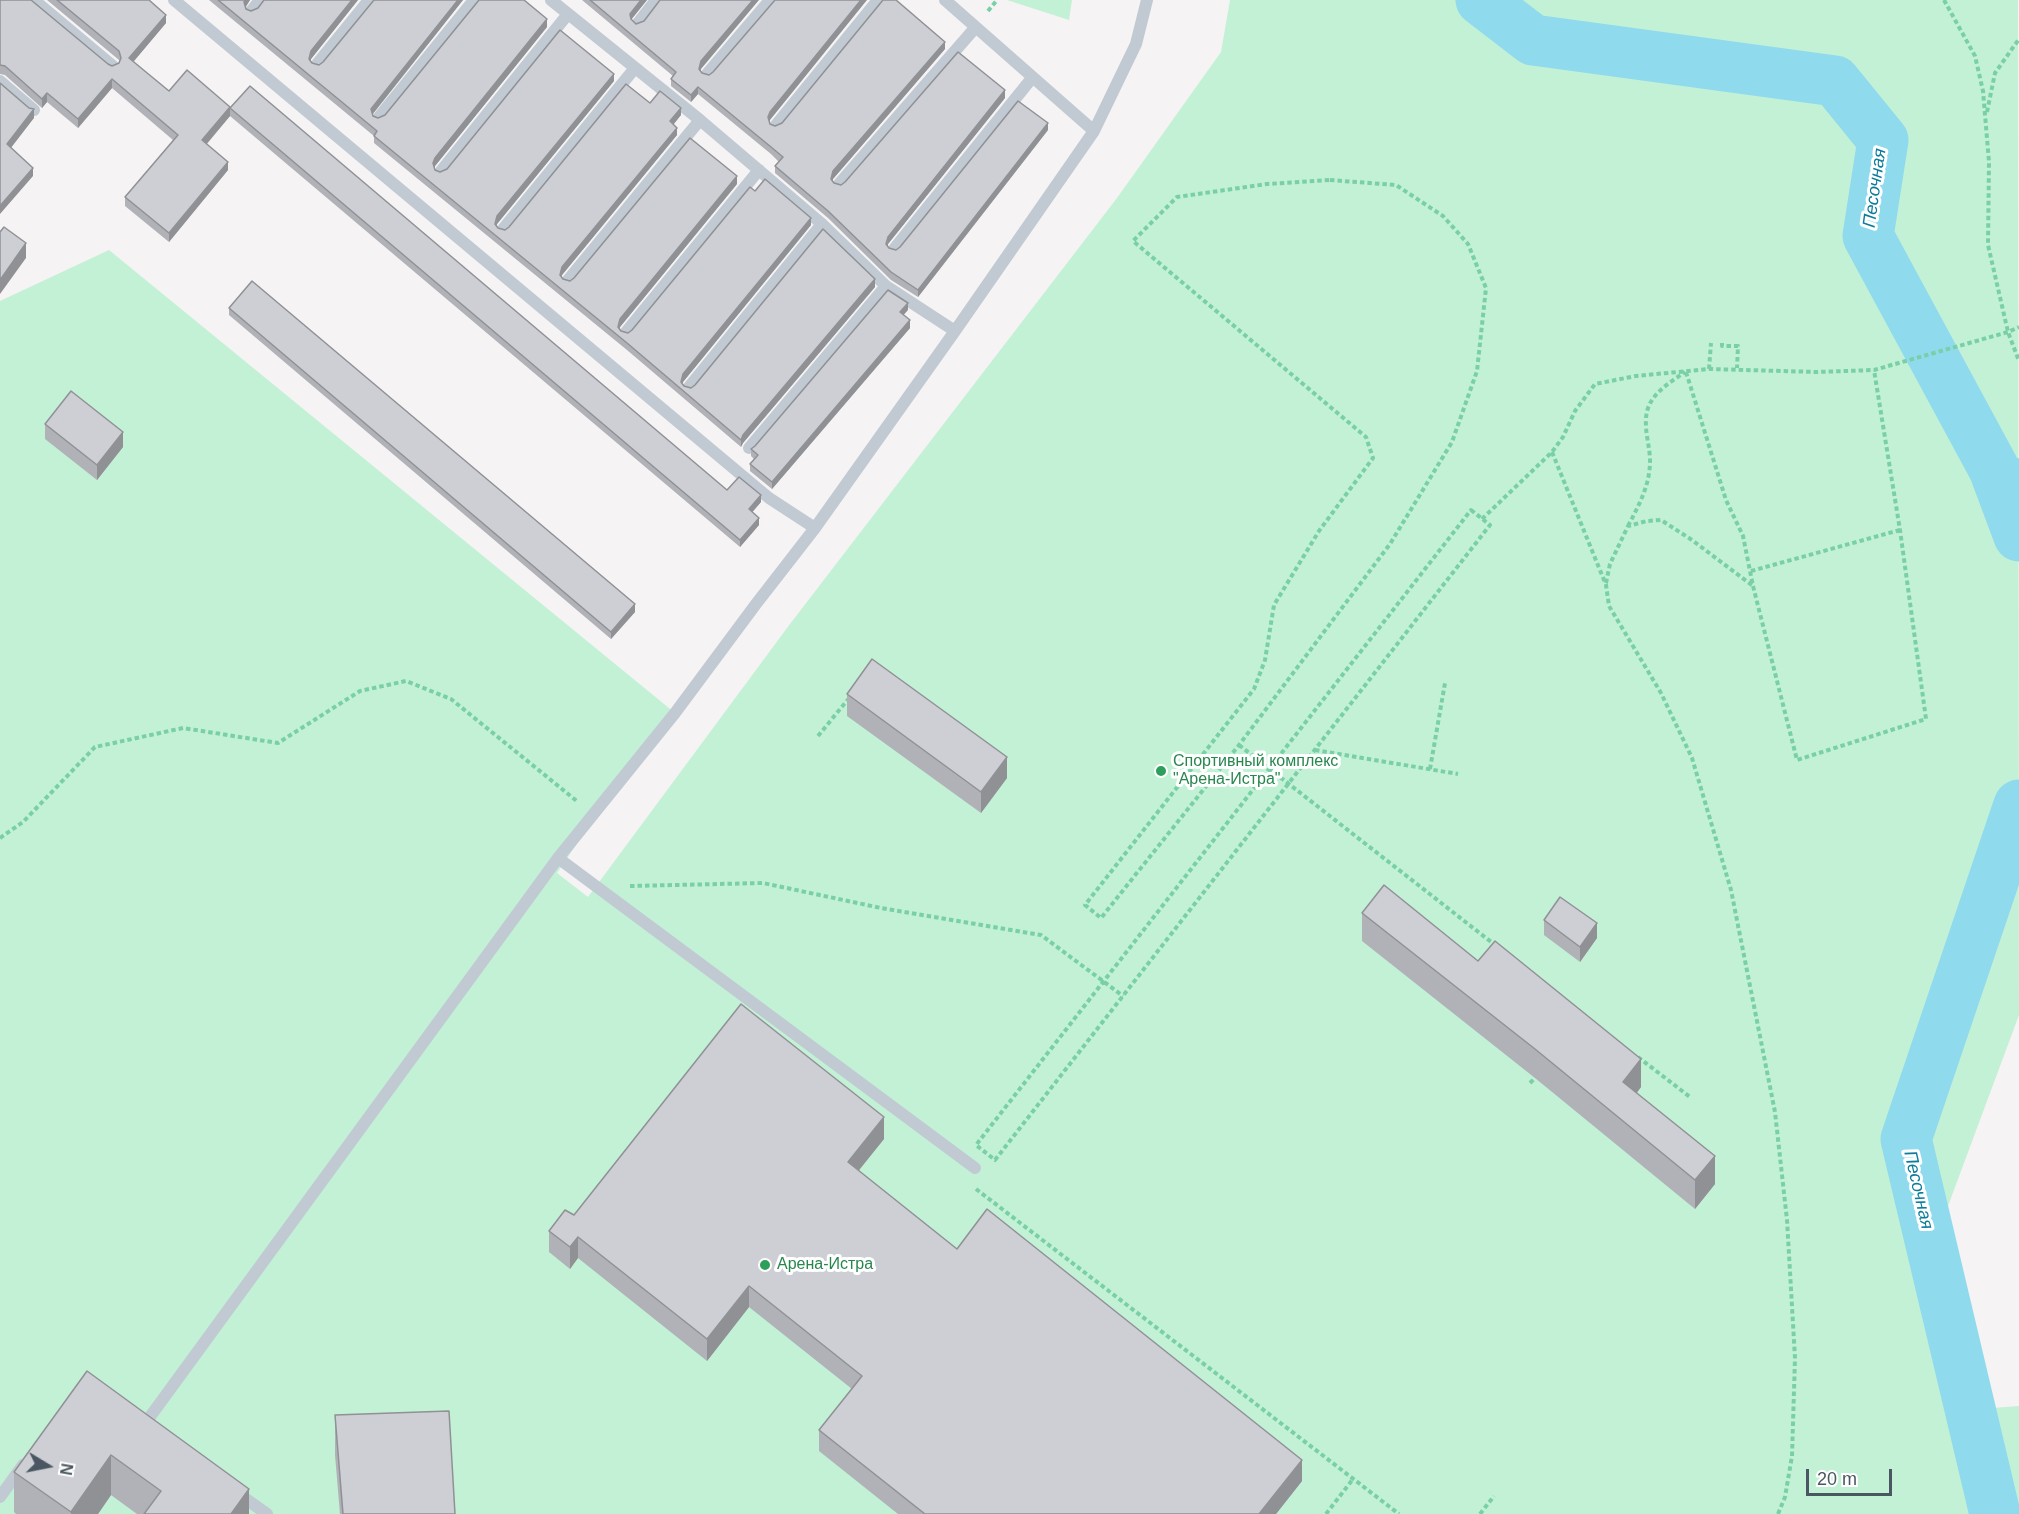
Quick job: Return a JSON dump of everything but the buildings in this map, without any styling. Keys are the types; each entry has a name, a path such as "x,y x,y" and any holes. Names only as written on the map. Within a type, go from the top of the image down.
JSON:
{"lane":[{"path":"34,0 113,66"},
{"path":"174,0 769,498 815,528"},
{"path":"317,64 369,0"},
{"path":"379,117 474,0"},
{"path":"551,0 759,170 822,224 886,286 955,331"},
{"path":"638,23 656,0"},
{"path":"707,74 770,0"},
{"path":"776,125 878,0"},
{"path":"945,0 1094,131"},
{"path":"144,1425 558,858 675,713 815,528 955,331 1094,131 1136,44 1147,0"},
{"path":"441,171 568,14"},
{"path":"839,184 975,28"},
{"path":"503,229 635,68"},
{"path":"894,249 1032,78"},
{"path":"0,81 33,110"},
{"path":"568,280 700,120"},
{"path":"626,332 759,170"},
{"path":"689,387 822,224"},
{"path":"749,448 886,286"},
{"path":"558,858 975,1168"},
{"path":"0,1497 28,1458"},
{"path":"229,1487 267,1514"}],"path":[{"path":"1944,0 1975,56 1986,116 1989,162 1989,245 1997,290 2008,332 2019,361"},
{"path":"1986,116 1995,73 2019,39"},
{"path":"1330,180 1396,185 1443,216 1468,244 1486,288 1478,371 1452,442 1390,544 1239,745 1101,918 1085,905 1254,689 1265,660 1274,605 1319,531 1373,458 1366,437 1133,241 1177,196 1267,184 1330,180"},
{"path":"1482,519 1552,452 1563,437 1575,411 1595,384 1636,376 1709,369 1817,372 1874,370 2019,327"},
{"path":"1709,369 1712,343"},
{"path":"1722,343 1722,346 1738,346 1737,368"},
{"path":"1686,372 1726,500 1743,537 1753,586 1797,760 1926,719 1900,530 1874,370"},
{"path":"1606,585 1610,564 1643,498 1650,461 1646,417 1654,395 1686,372"},
{"path":"1552,452 1606,585 1609,606 1661,693 1692,758 1731,890 1775,1112 1787,1220 1795,1358 1792,1456 1785,1497 1778,1514"},
{"path":"976,1145 1471,510 1490,525 995,1160"},
{"path":"1628,526 1661,520 1692,540 1753,586"},
{"path":"1751,571 1900,530"},
{"path":"0,838 22,822 95,747 183,728 278,743 360,691 406,681 451,699 593,814"},
{"path":"1430,769 1445,683"},
{"path":"818,736 854,690"},
{"path":"1239,745 1503,951"},
{"path":"1314,750 1458,774"},
{"path":"596,887 763,883 880,908 1041,935 1123,996"},
{"path":"1634,1054 1690,1097"},
{"path":"1530,1083 1535,1078"},
{"path":"987,1154 965,1180 1398,1514"},
{"path":"1326,1514 1353,1479"},
{"path":"1480,1514 1494,1496"}],"green space":[{"path":"1007,0 1072,0 1069,20"},
{"path":"1230,0 2018,0 2019,1015 1948,1206 1953,1411 2019,1406 2019,1514 0,1514 0,301 109,250 675,713 623,776 557,873 588,897 790,624 1117,198 1221,52"}],"waterway":[{"name":"Песочная","path":"1481,0 1533,40 1835,81 1883,140 1868,236 1994,469 2019,536"},
{"path":"1994,469 2019,462"},
{"name":"Песочная","path":"1995,1514 1906,1139 2019,805"}],"place":[{"name":"Спортивный комплекс \"Арена-Истра\"","path":"1161,771"},
{"name":"Арена-Истра","path":"765,1265"}]}
